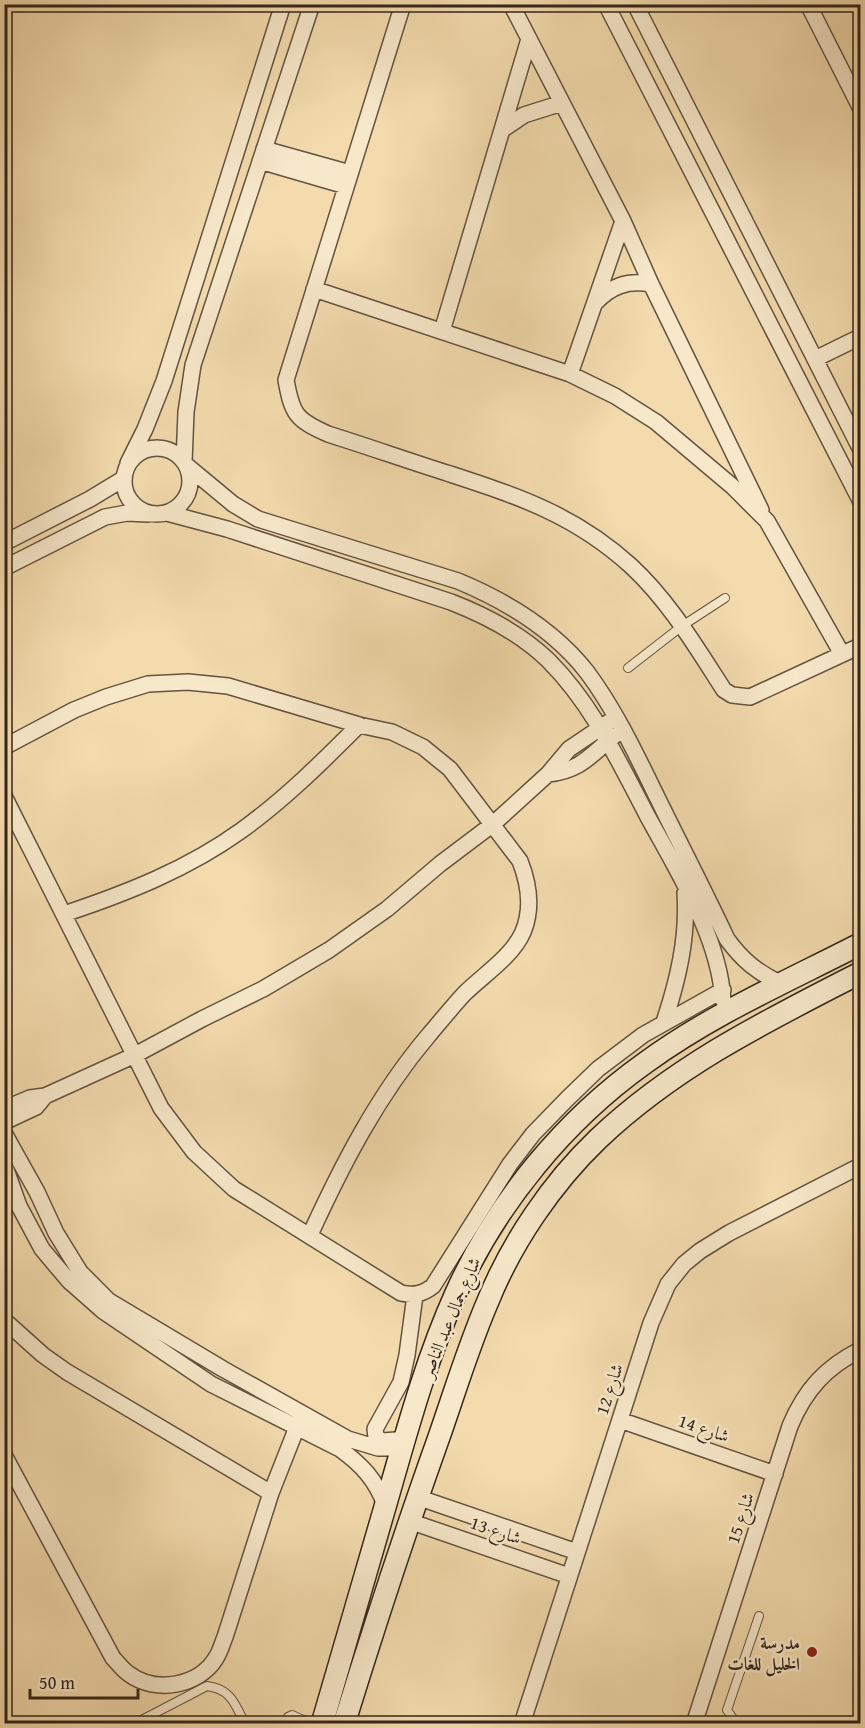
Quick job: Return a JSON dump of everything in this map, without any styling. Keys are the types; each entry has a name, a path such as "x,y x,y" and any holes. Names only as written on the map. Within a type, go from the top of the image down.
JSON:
{"main road":[{"name":"شارع جمال عبد الناصر","path":"321,1724 402,1444 440,1332 457,1290 496,1221 528,1175 558,1141 616,1085 673,1043 723,1014 861,944"},
{"name":"شارع جمال عبد الناصر","path":"344,1724 417,1497 471,1344 488,1299 535,1215 597,1140 654,1090 753,1027 861,973"}],"street":[{"path":"149,513 138,509 130,501 124,490 123,479 164,381 283,4"},
{"path":"168,513 183,501 190,484 185,464 186,412 193,365 312,4"},
{"path":"403,4 286,380 290,404 305,424 328,434 527,500 564,518 600,540 632,567 666,603 724,690 741,697 750,697 861,646"},
{"path":"511,4 623,221 651,284 766,521 843,654"},
{"path":"606,4 861,500"},
{"path":"635,4 861,448"},
{"path":"808,4 861,107"},
{"path":"442,331 529,39"},
{"path":"502,129 524,115 562,103"},
{"path":"262,155 348,179"},
{"path":"570,374 623,221"},
{"path":"595,303 614,287 626,283 651,284"},
{"path":"314,288 570,374 615,396 656,422 732,486 766,521"},
{"path":"766,315 788,305"},
{"path":"815,359 861,337"},
{"path":"128,463 137,454 149,449 162,448 175,453 232,504 258,519 458,581 486,592 537,624 585,670 620,722 727,939 750,966 782,984"},
{"path":"4,543 90,499 123,479"},
{"path":"4,568 105,517 127,513 168,513 237,532 478,613 503,626 548,660 570,685 604,734 685,884 705,930 717,959 723,990 723,1014"},
{"path":"4,747 74,710 148,684 188,682 228,687 359,725 392,732 423,747 450,769 520,861 526,877 529,896 528,914 523,931 514,947 464,995 426,1038 392,1083 361,1132 310,1235"},
{"path":"4,1109 30,1098 45,1096 135,1055 263,989 329,950 387,909 440,864 493,824 548,774 569,749 604,734 620,722"},
{"path":"64,914 126,893 185,865 241,831 285,797 359,725"},
{"path":"4,796 161,1108 194,1152 234,1189 401,1293 415,1295 428,1290 438,1280 490,1194 533,1134 598,1069 664,1022 723,990"},
{"path":"664,1022 678,976 684,945 685,884"},
{"path":"705,930 719,922"},
{"path":"4,1122 36,1107 45,1096"},
{"path":"4,1133 38,1192 56,1233 80,1272 109,1301 344,1444 370,1474 386,1505"},
{"path":"4,1164 19,1206 38,1240 69,1281 103,1311 211,1384 297,1427 344,1444 378,1448 402,1444"},
{"name":"شارع 12","path":"522,1724 620,1420 661,1298 668,1284 684,1264 729,1233 861,1166"},
{"path":"402,1444 382,1441 376,1437 375,1429 401,1382 415,1295"},
{"path":"4,1320 43,1355 67,1372 271,1493"},
{"name":"شارع 15","path":"695,1721 790,1426 810,1388 842,1359 861,1350"},
{"path":"211,1384 223,1369"},
{"name":"شارع 14","path":"620,1420 775,1474"},
{"path":"4,1455 113,1658 130,1675 152,1684 176,1685 199,1676 216,1659 271,1493 297,1427"},
{"name":"شارع 13","path":"417,1497 577,1552"},
{"name":"شارع 13","path":"409,1521 569,1576"}],"lane":[{"path":"628,668 682,626 725,598"},
{"path":"722,1724 734,1720 727,1710 759,1616"},
{"path":"134,1724 207,1686 220,1688 230,1696 245,1724"},
{"path":"284,1724 292,1715 312,1724"},
{"path":"695,1721 714,1724"}],"place":[{"name":"مدرسة الخليل للغات","path":"812,1652"}]}
